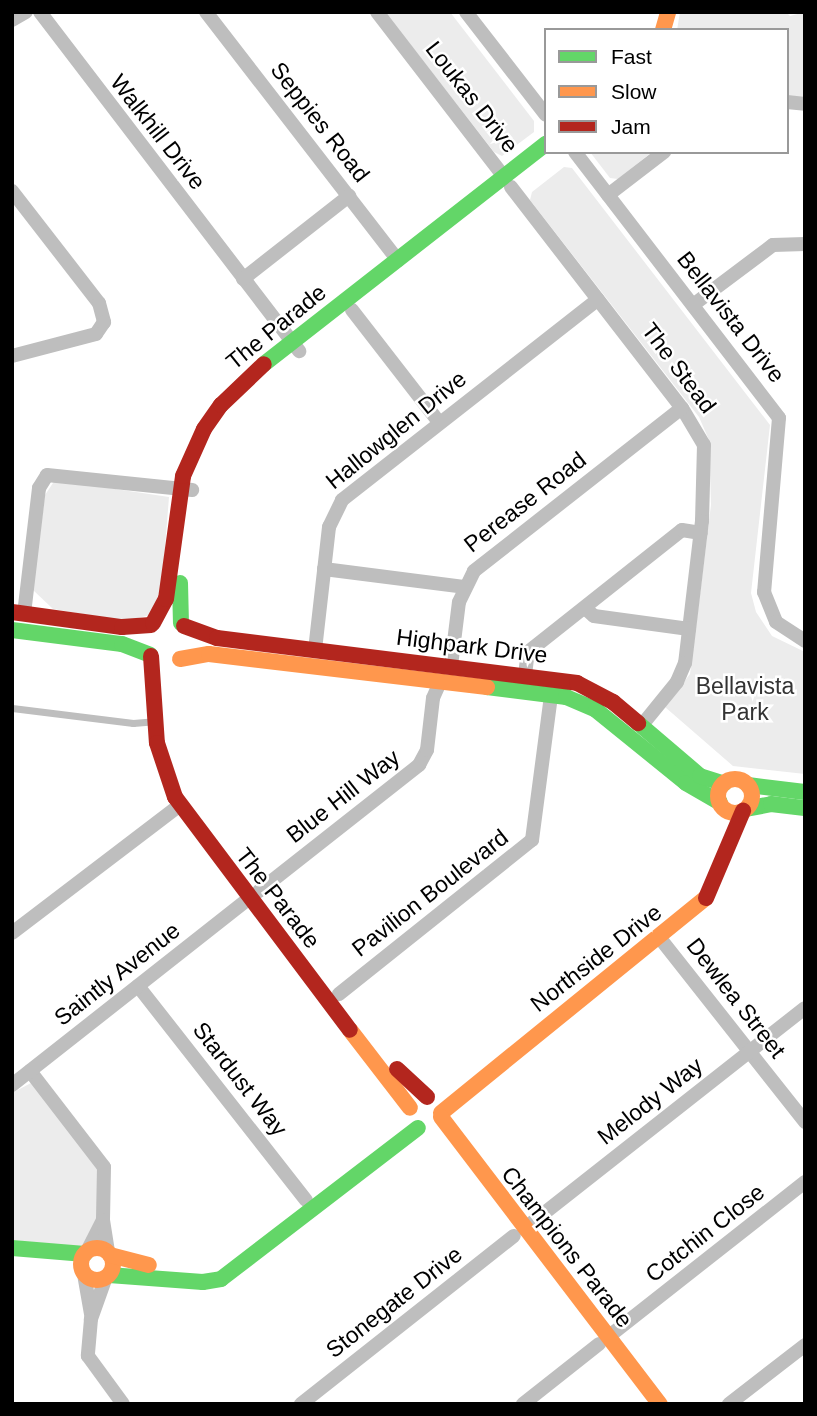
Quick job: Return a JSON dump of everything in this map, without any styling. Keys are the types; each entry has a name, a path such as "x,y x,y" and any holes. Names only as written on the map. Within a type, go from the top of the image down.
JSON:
{"street":[{"path":"12,20 26,12"},
{"name":"Walkhill Drive","path":"40,12 296,346"},
{"name":"Seppies Road","path":"206,12 398,260"},
{"name":"Loukas Drive","path":"377,12 508,182"},
{"path":"466,12 544,112"},
{"name":"The Parade","path":"296,346 352,310 508,182 544,146"},
{"name":"The Parade","path":"152,624 166,599 186,489 226,416 296,346 398,260 508,182 553,154"},
{"name":"Bellavista Drive","path":"577,154 779,418 764,592 776,622 805,641"},
{"path":"608,195 661,154"},
{"name":"The Stead","path":"508,182 682,408 704,445 701,533 680,676 642,725"},
{"path":"12,191 99,303 104,322 96,334 12,356"},
{"path":"243,279 349,196"},
{"path":"693,306 773,245 805,244"},
{"name":"Hallowglen Drive","path":"315,650 329,527 342,500 598,299"},
{"path":"352,310 439,422"},
{"name":"Perease Road","path":"451,666 464,587 481,564 682,408"},
{"path":"12,632 122,644 163,662 178,660 189,647 183,625 167,618 152,624 122,627 18,613 39,488 47,475 186,489"},
{"name":"The Parade","path":"183,625 177,602 186,489"},
{"path":"525,675 528,652 682,530 701,533"},
{"path":"324,569 464,587"},
{"path":"585,608 594,616 689,629"},
{"path":"151,655 145,643 152,624"},
{"name":"Highpark Drive","path":"183,625 217,638 525,675 589,687 642,725 700,776 724,784"},
{"name":"Highpark Drive","path":"178,660 209,654 551,695 596,710 686,783 722,806"},
{"name":"The Parade","path":"151,655 156,681 155,721 162,763 180,804 335,998 410,1083 429,1098"},
{"name":"The Parade","path":"178,660 168,683 166,717 180,780 254,895"},
{"name":"Blue Hill Way","path":"254,895 419,765 427,751 433,698 440,682"},
{"name":"Pavilion Boulevard","path":"335,998 531,840 551,695"},
{"path":"805,792 748,785 739,780 724,784 722,806 745,810 771,804 805,808"},
{"path":"745,810 752,795 748,785"},
{"path":"12,933 180,804"},
{"name":"Northside Drive","path":"441,1115 656,933 702,886 722,834 722,806"},
{"name":"Northside Drive","path":"429,1098 709,896 745,810"},
{"name":"Saintly Avenue","path":"12,1085 254,895"},
{"name":"Dewlea Street","path":"656,933 804,1122"},
{"name":"Stardust Way","path":"138,986 310,1205"},
{"name":"The Parade","path":"335,998 409,1111"},
{"name":"Melody Way","path":"519,1232 805,1008"},
{"path":"30,1071 104,1167 103,1220 109,1254 108,1276 91,1319"},
{"path":"12,1248 85,1263 95,1280 108,1276 203,1282 221,1279 310,1205 398,1128 416,1100 429,1098 441,1115 433,1127 420,1128 310,1205 215,1268 171,1268 109,1254 100,1249 85,1263 12,1260"},
{"path":"409,1111 420,1128"},
{"name":"Champions Parade","path":"441,1115 519,1232"},
{"name":"Champions Parade","path":"420,1128 443,1145 519,1232 604,1341 660,1404"},
{"name":"Cotchin Close","path":"523,1404 802,1186"},
{"path":"103,1220 85,1263 91,1319 90,1362 123,1404"},
{"name":"Stonegate Drive","path":"301,1404 519,1232"},
{"name":"Champions Parade","path":"604,1341 646,1404"},
{"path":"729,1404 805,1345"}],"lane":[{"path":"12,708 133,723 155,721"}],"green space":[{"path":"385,12 450,12 534,121 534,132 502,156 494,152"},
{"path":"680,12 786,12 790,16 805,12 805,98 789,96 789,28 677,28"},
{"path":"592,154 649,154 618,179 610,178"},
{"name":"Bellavista Park","path":"564,167 572,168 770,425 751,593 756,612 772,636 805,652 805,774 733,766 665,707 690,674 711,505 709,440 699,417 530,200 532,192"},
{"path":"55,480 169,497 162,585 151,615 125,621 53,609 33,590 45,495"},
{"path":"33,1082 99,1165 97,1226 84,1247 12,1240 12,1093"}],"traffic: fast":[{"path":"264,364 544,146"},
{"path":"180,583 181,623"},
{"path":"12,630 122,644 150,655"},
{"path":"487,687 566,697 596,710 686,783 720,803"},
{"path":"638,723 700,776 724,784"},
{"path":"748,785 805,792"},
{"path":"746,809 771,804 805,808"},
{"path":"109,1275 203,1282 221,1279 418,1128"},
{"path":"12,1248 85,1254"}],"traffic: slow":[{"path":"664,28 668,12"},
{"path":"180,659 209,654 487,687"},
{"path":"735,779 747,784 752,796 747,808 735,813 723,808 718,796 723,784 735,779"},
{"path":"441,1113 706,898"},
{"path":"350,1030 410,1108"},
{"path":"441,1117 660,1404"},
{"path":"97,1248 108,1253 113,1264 108,1275 97,1280 86,1275 81,1264 86,1253 97,1248"},
{"path":"110,1255 149,1265"}],"traffic: jam":[{"path":"153,623 166,599 183,476 204,429 221,405 264,364"},
{"path":"12,612 122,627 151,625"},
{"path":"184,626 217,638 577,683 613,702 638,723"},
{"path":"151,656 157,743 175,797 350,1030"},
{"path":"706,898 743,811"},
{"path":"397,1069 427,1097"}]}
